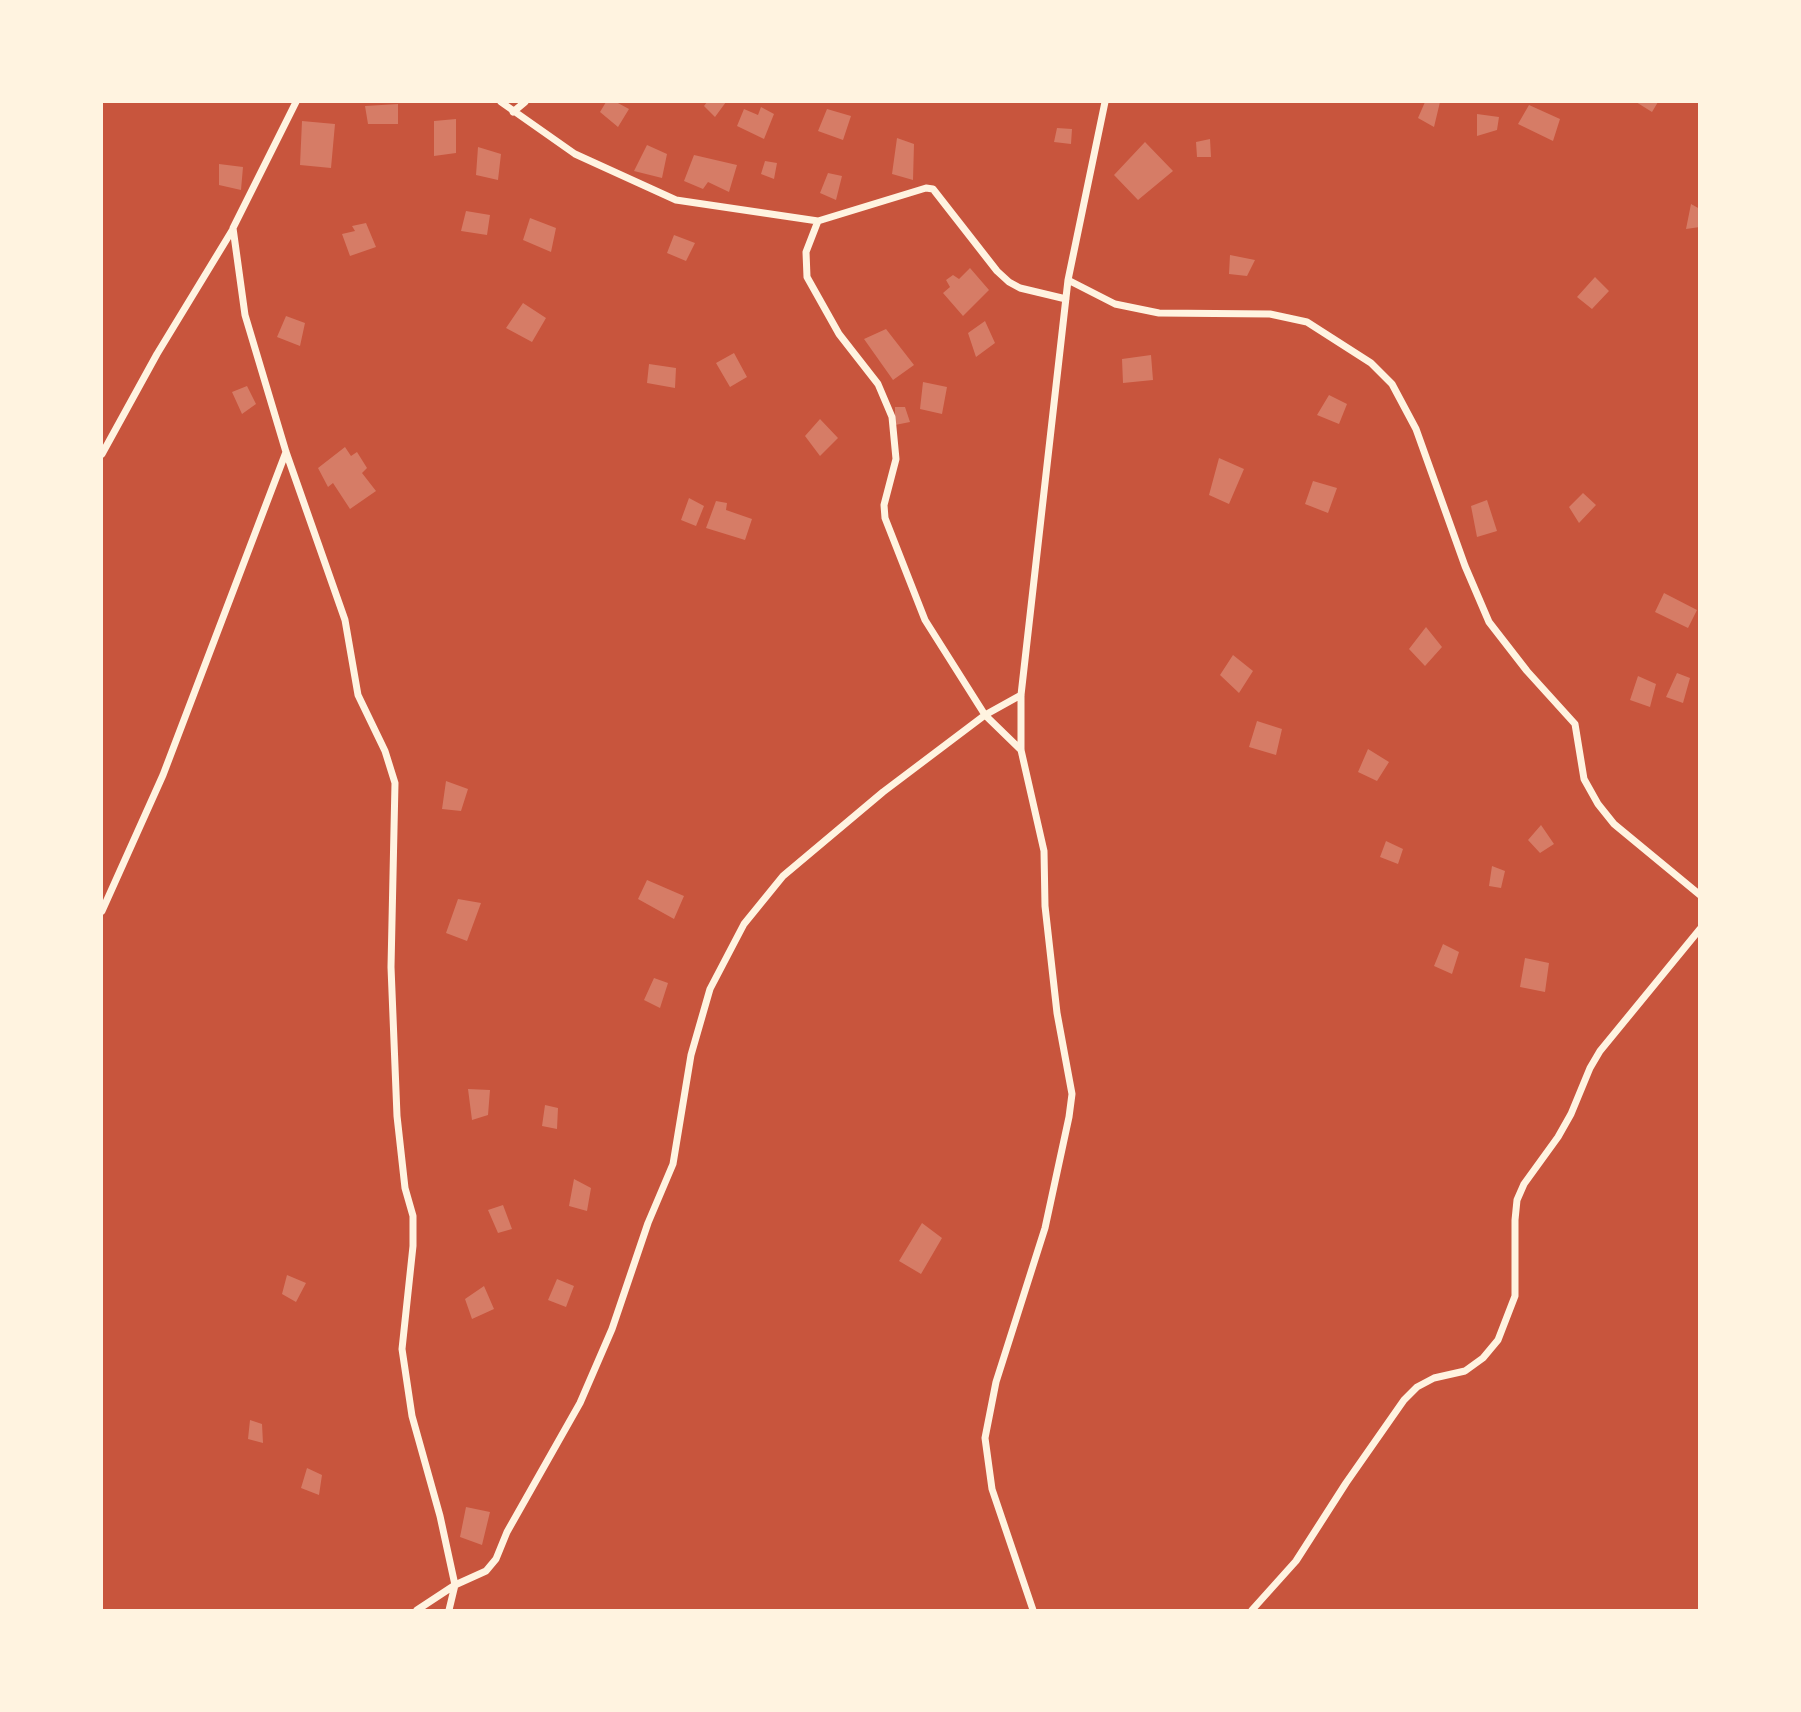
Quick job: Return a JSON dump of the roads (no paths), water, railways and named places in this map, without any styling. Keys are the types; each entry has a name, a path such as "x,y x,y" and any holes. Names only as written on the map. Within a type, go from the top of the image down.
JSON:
{"street":[{"path":"102,454 157,354 233,228 296,102"},
{"path":"501,102 575,154 676,200 818,221 926,188 933,189 997,271 1009,282 1020,288 1066,299"},
{"path":"513,112 525,102"},
{"path":"1033,1611 992,1489 985,1438 996,1382 1045,1228 1072,1094 1057,1013 1045,906 1044,851 1021,750 1021,695 1068,279 1105,102"},
{"path":"818,221 806,252 807,277 839,334 878,383 891,418 896,459 884,505 885,518 925,620 985,715 1021,750"},
{"path":"233,228 245,315 286,452 345,620 358,695 386,751 395,783 392,994 397,1116 405,1188 413,1216 413,1246 402,1349 412,1416 440,1516 455,1585 449,1611"},
{"path":"1068,279 1115,304 1159,313 1270,314 1307,322 1371,363 1392,384 1416,429 1465,566 1489,622 1527,671 1574,724 1584,779 1598,804 1614,824 1699,895"},
{"path":"102,911 163,775 286,452"},
{"path":"417,1611 455,1585 486,1571 496,1559 507,1532 580,1403 612,1329 648,1223 673,1164 691,1055 710,989 744,924 783,876 883,792 985,715 1021,695"},
{"path":"1252,1611 1296,1561 1404,1400 1417,1387 1434,1378 1465,1371 1483,1358 1498,1339 1515,1296 1515,1220 1517,1200 1524,1184 1558,1137 1600,1051 1699,929"}]}
